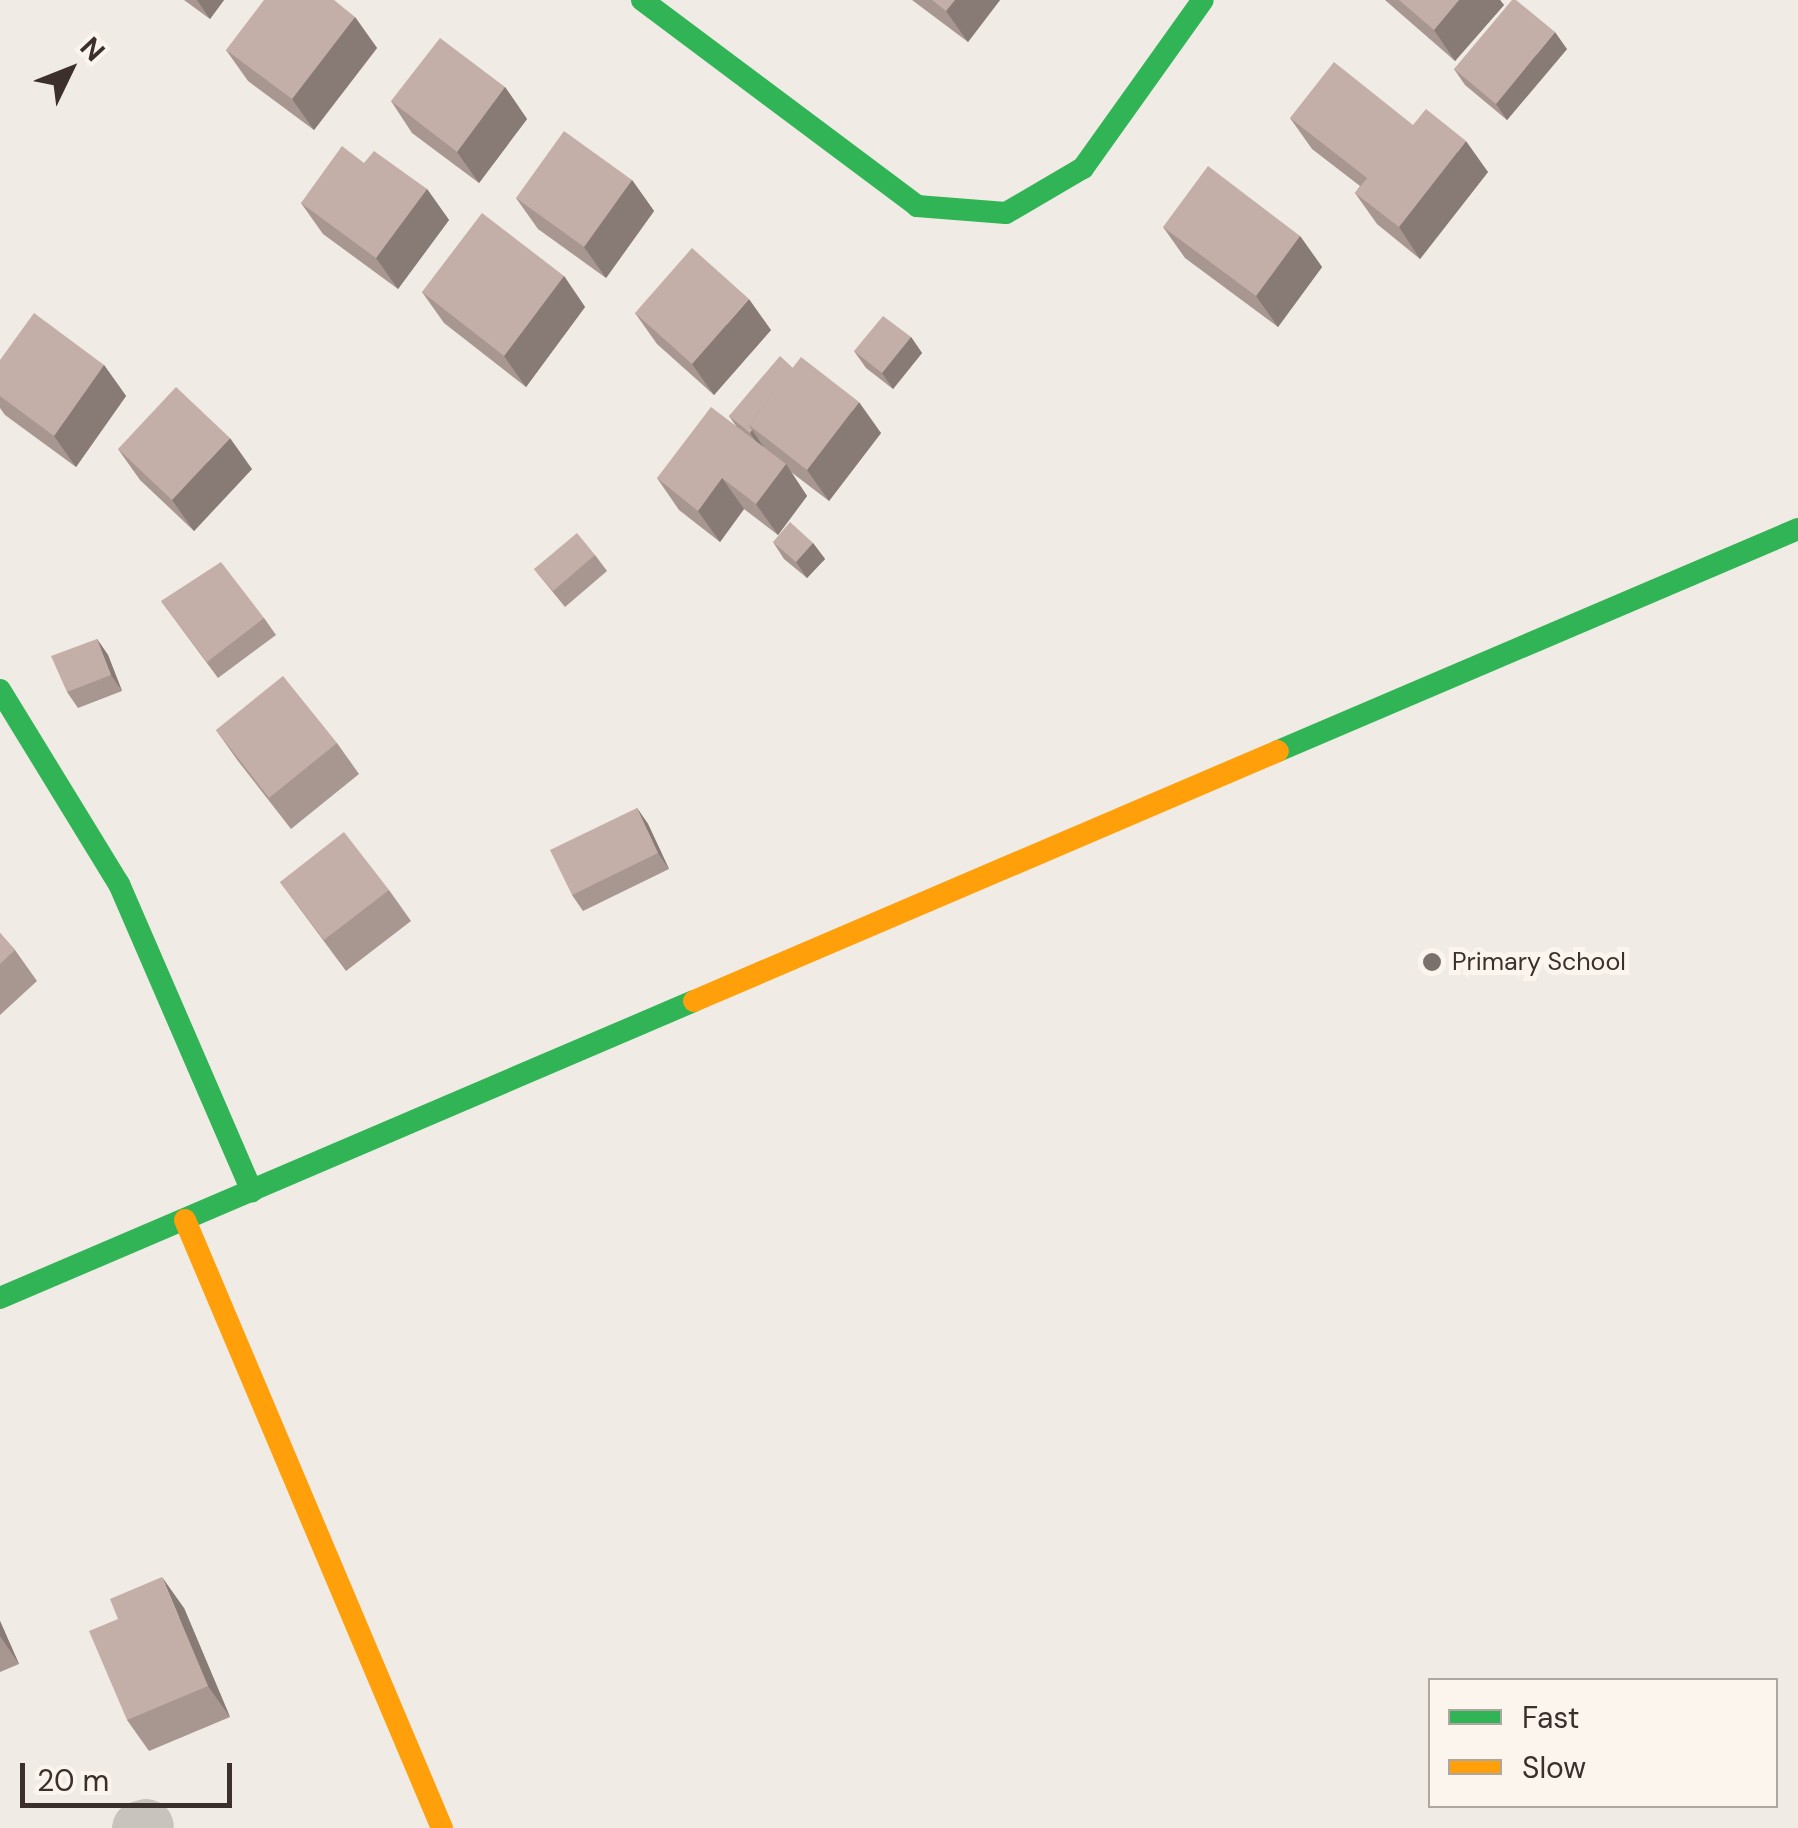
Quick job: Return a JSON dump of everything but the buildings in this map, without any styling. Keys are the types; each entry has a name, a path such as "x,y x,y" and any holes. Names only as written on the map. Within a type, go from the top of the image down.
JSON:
{"street":[{"path":"642,0 917,206 1006,213 1083,168 1203,0"},
{"path":"0,1298 1798,529"},
{"path":"7,710 119,884 252,1192"},
{"path":"185,1220 442,1828"}],"traffic: fast":[{"path":"642,0 917,206 1006,213 1083,168 1203,0"},
{"path":"1278,751 1798,529"},
{"path":"0,690 119,884 252,1192"},
{"path":"0,1298 694,1001"}],"traffic: slow":[{"path":"694,1001 1278,751"},
{"path":"185,1220 442,1828"}],"place":[{"name":"Primary School","path":"1432,962"}]}
